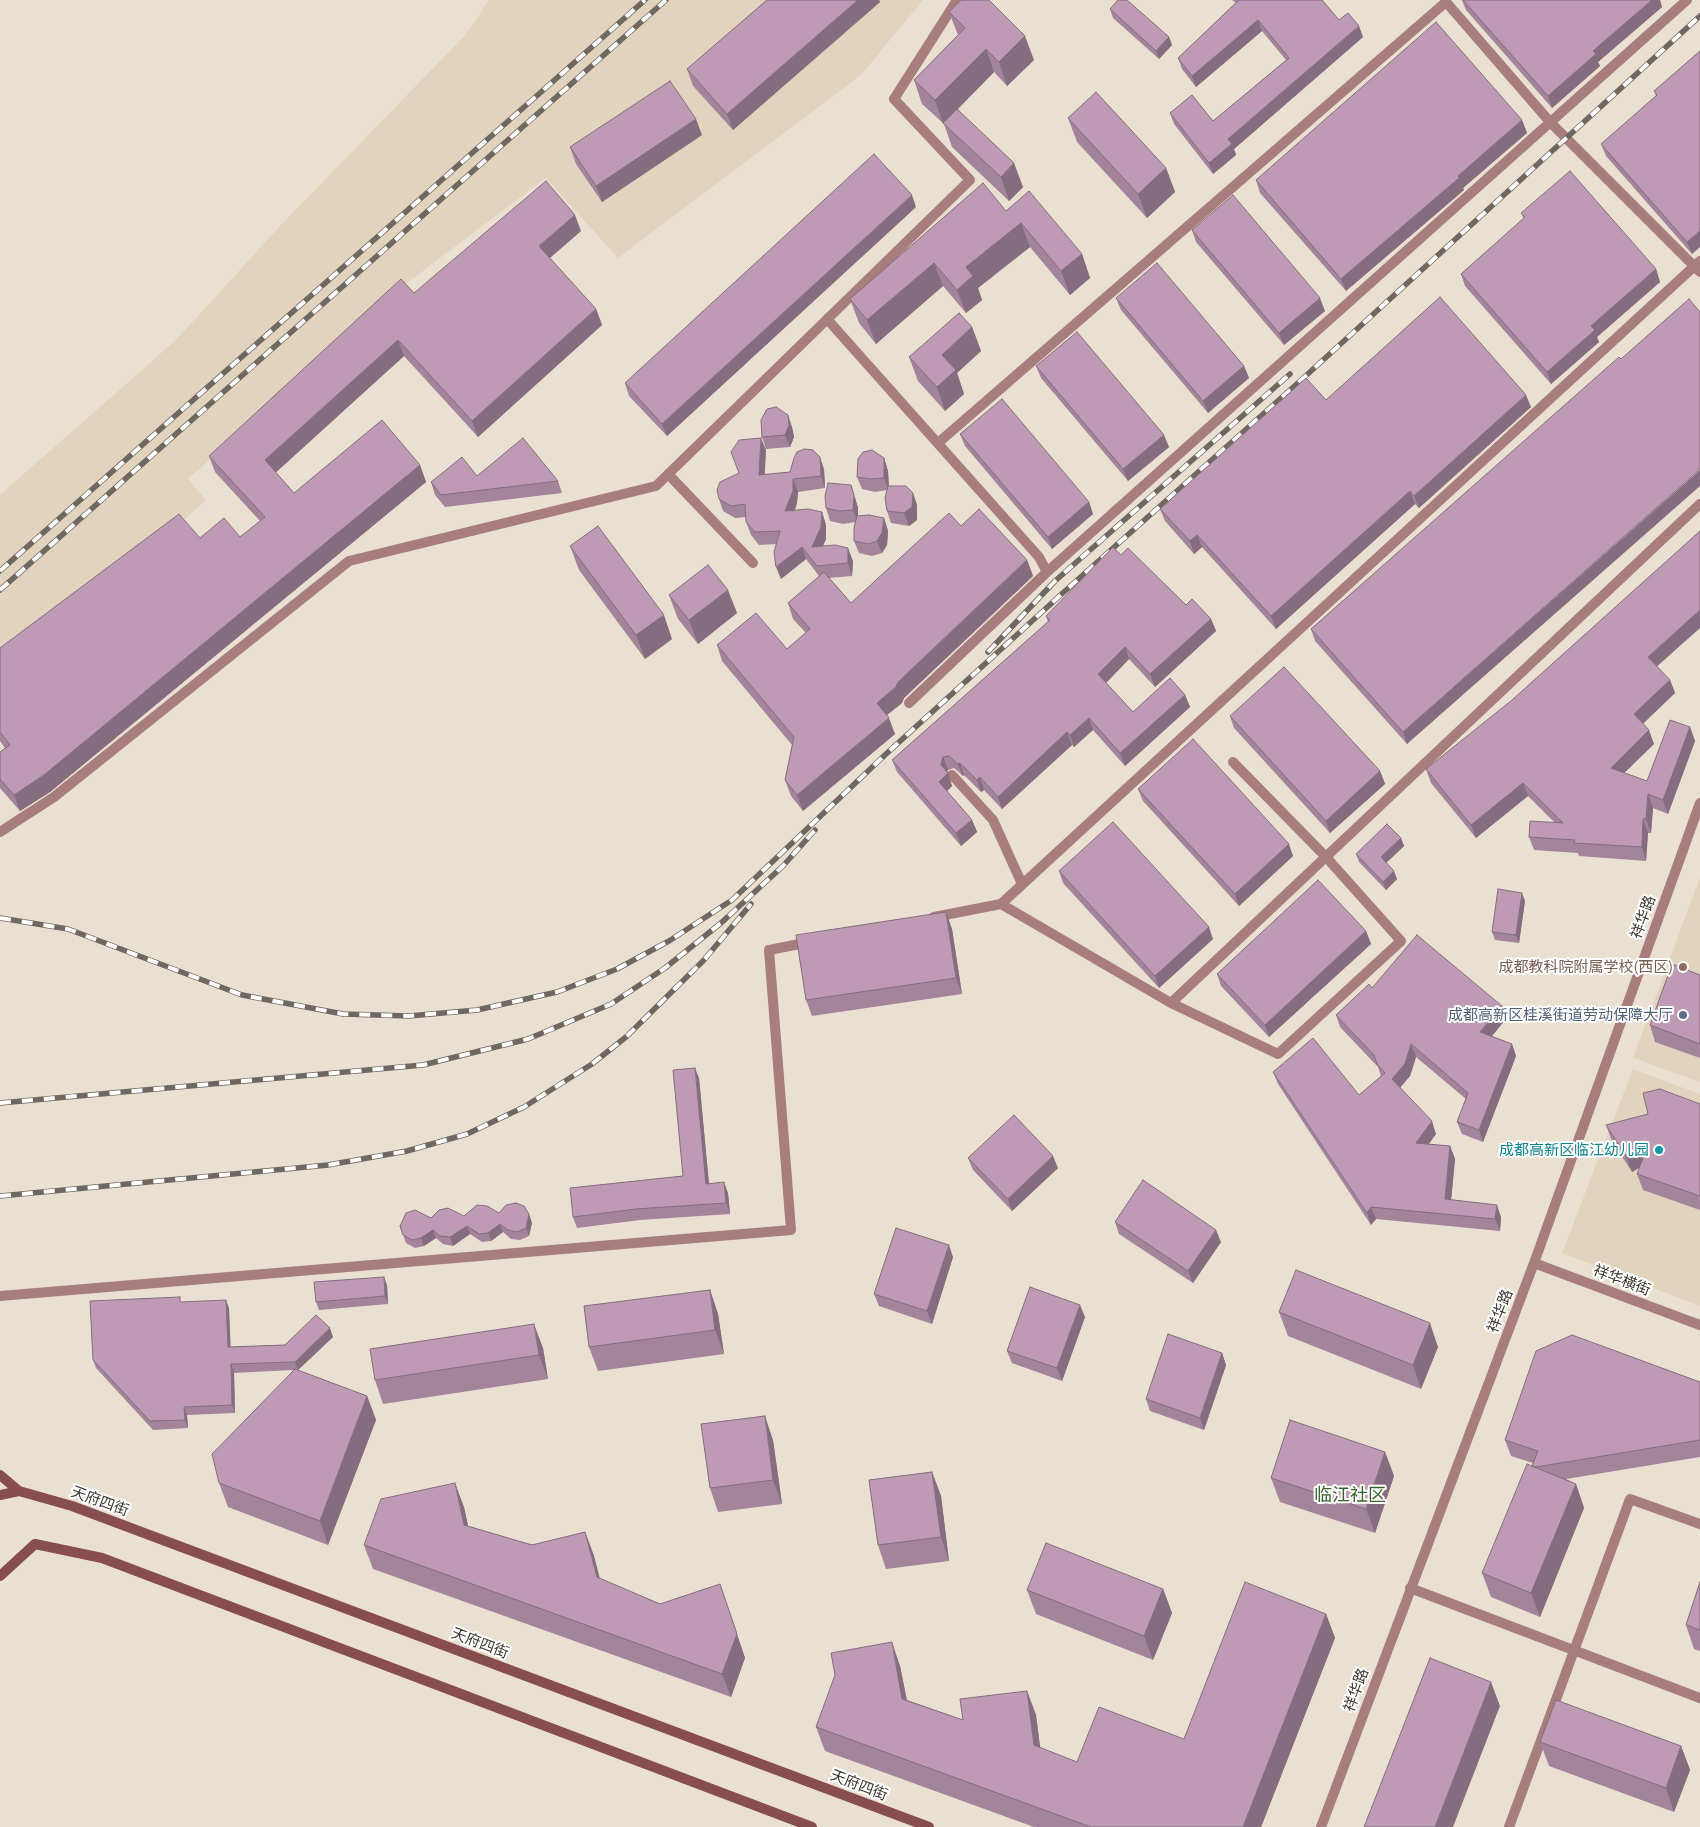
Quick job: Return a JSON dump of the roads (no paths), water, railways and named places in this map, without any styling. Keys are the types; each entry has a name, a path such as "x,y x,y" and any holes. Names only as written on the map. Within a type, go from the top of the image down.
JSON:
{"main road":[{"path":"0,1475 19,1491"},
{"path":"0,1495 19,1491"},
{"name":"天府四街","path":"19,1491 72,1506 929,1827"},
{"path":"0,1576 35,1544 102,1558 812,1827"}],"street":[{"path":"0,832 54,797 349,561 656,486 970,180 894,99 957,0"},
{"path":"909,704 1047,572 1687,0"},
{"path":"923,919 1001,904 1698,267 1550,122 1446,2 938,443"},
{"path":"827,319 1039,557 1047,572"},
{"path":"668,474 753,563"},
{"path":"1171,1003 1700,504"},
{"path":"1001,904 1171,1003 1278,1054 1401,941 1326,857 1233,762"},
{"path":"952,775 993,820 1022,884"},
{"name":"祥华路","path":"1321,1827 1534,1262 1700,803"},
{"path":"0,1296 791,1230 769,950 817,940"},
{"name":"祥华横街","path":"1534,1262 1700,1325"},
{"path":"1509,1827 1630,1499 1700,1524"},
{"path":"1410,1588 1700,1698"}],"railway":[{"path":"0,571 645,0"},
{"path":"0,590 666,0"},
{"path":"0,918 68,929 242,995 343,1014 409,1016 477,1010 557,992 617,969 669,941 732,900 886,754 1299,382 1700,16"},
{"path":"988,652 1055,581 1290,374"},
{"path":"0,1103 423,1065 528,1039 611,1004 665,968 721,923 783,866 815,830"},
{"path":"0,1196 328,1165 407,1151 467,1134 524,1107 592,1064 626,1037 703,961 751,904"}],"place":[{"name":"成都教科院附属学校(西区)","path":"1683,967"},
{"name":"成都高新区桂溪街道劳动保障大厅","path":"1683,1015"},
{"name":"成都高新区临江幼儿园","path":"1659,1150"}],"district":[{"name":"临江社区","path":"1350,1495"}]}
